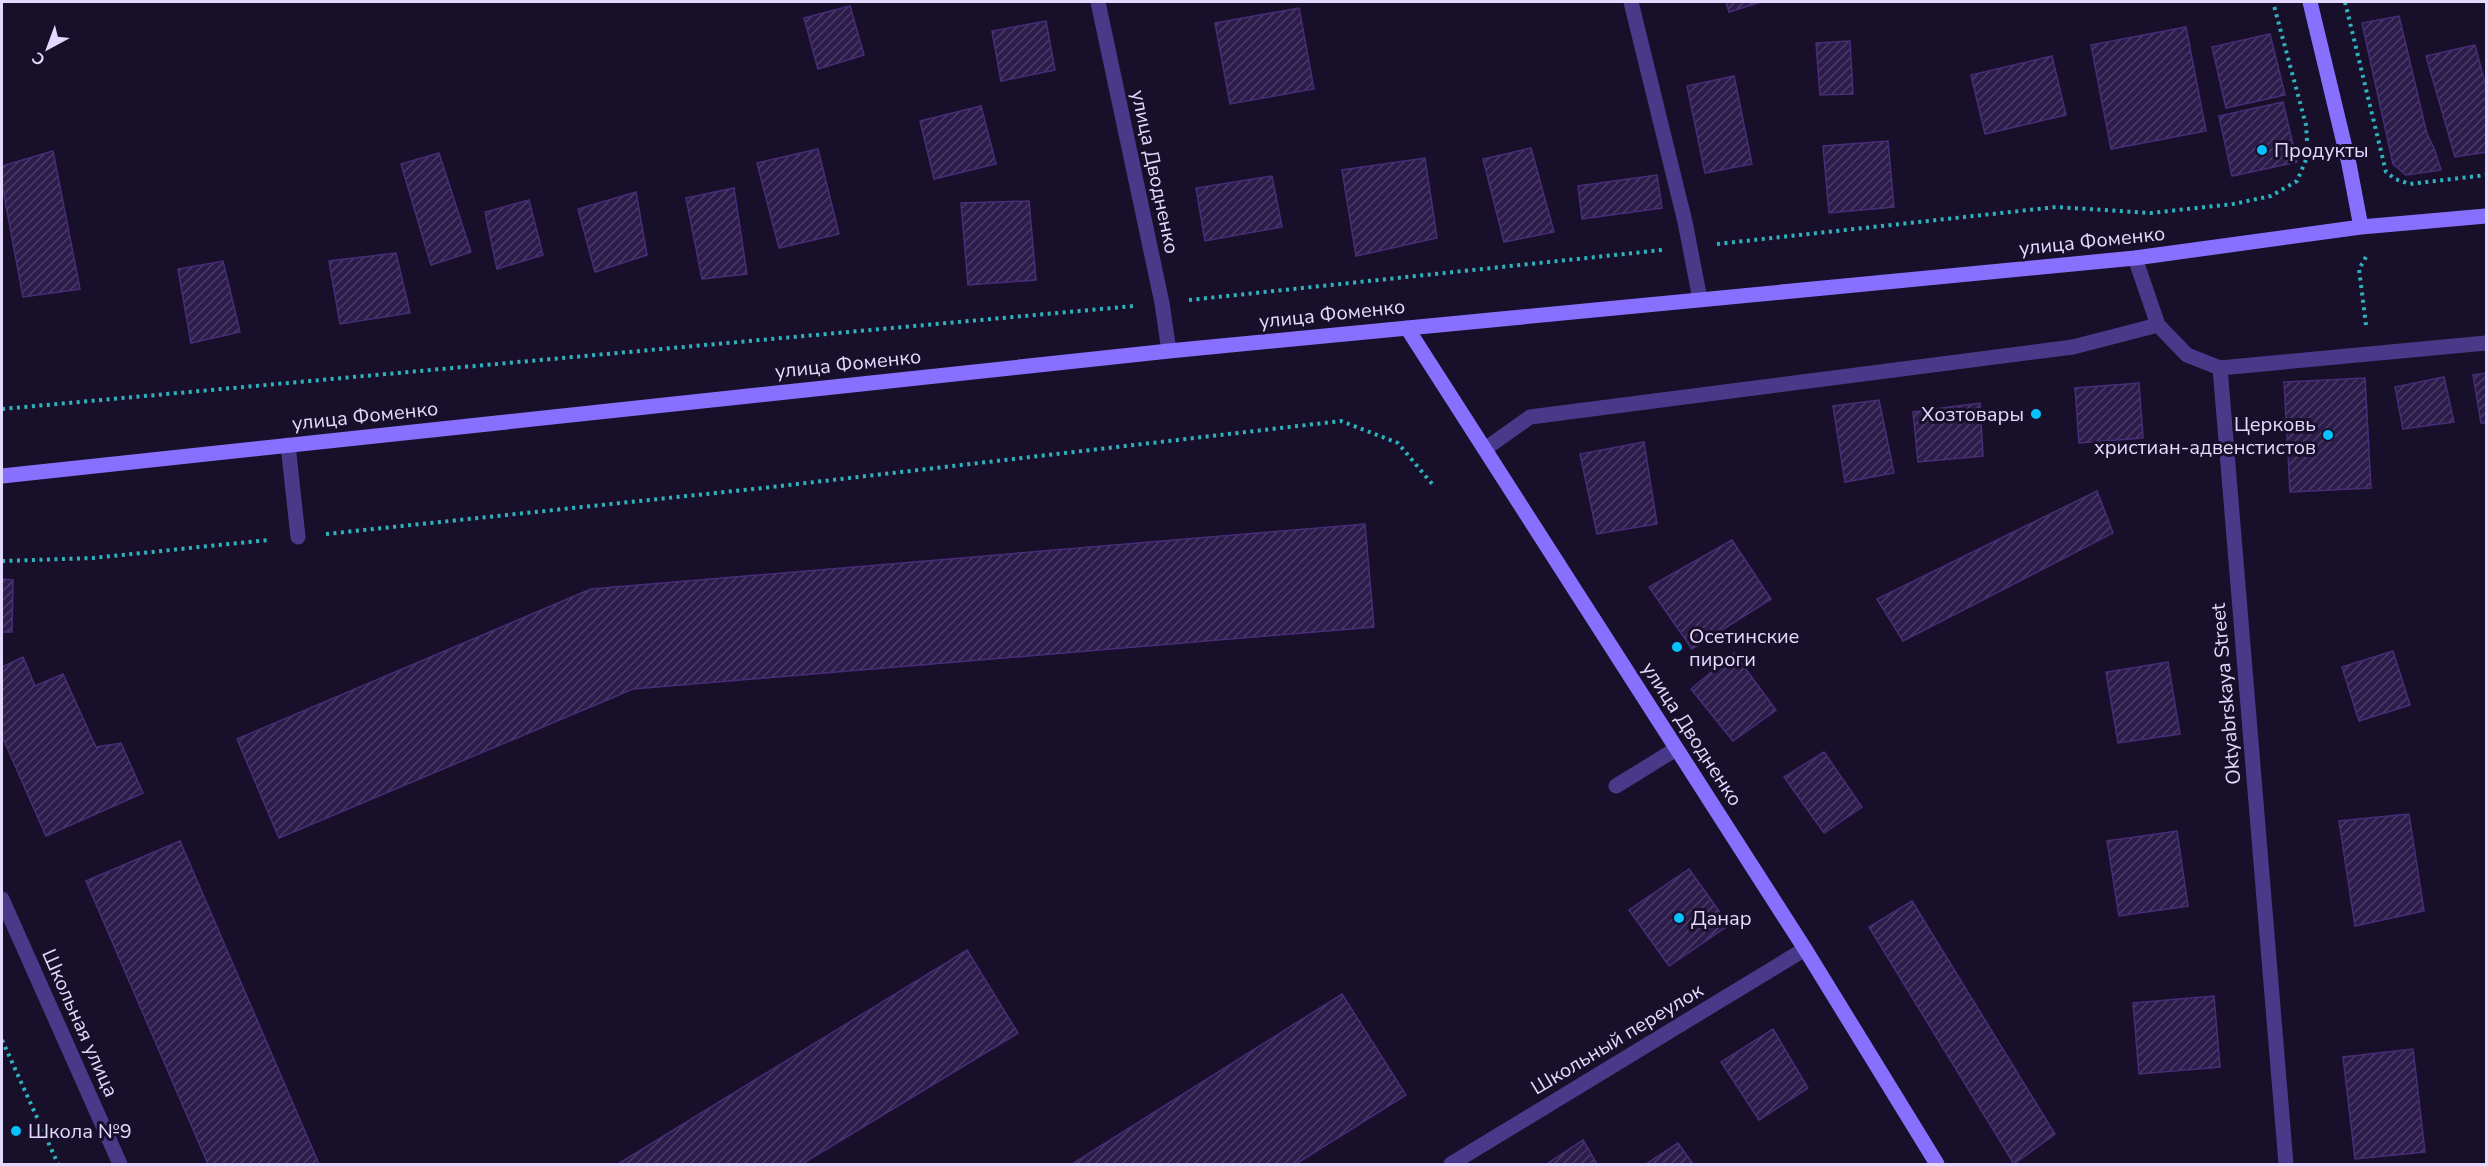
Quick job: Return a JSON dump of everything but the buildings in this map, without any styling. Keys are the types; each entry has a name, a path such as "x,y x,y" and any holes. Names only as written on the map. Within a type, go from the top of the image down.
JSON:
{"main road":[{"path":"2310,2 2349,164 2361,227"},
{"name":"улица Фоменко","path":"2,476 1169,351 2134,258 2361,227 2487,216"},
{"name":"улица Дводненко","path":"1407,328 1805,949 1937,1164"}],"street":[{"name":"улица Дводненко","path":"1098,2 1162,303 1169,351"},
{"path":"1631,2 1691,247 1700,299"},
{"path":"2134,258 2158,325 2187,355 2220,368 2487,343"},
{"path":"1485,450 1530,417 2073,346 2158,325"},
{"name":"Oktyabrskaya Street","path":"2220,368 2286,1164"},
{"path":"288,445 298,537"},
{"path":"1616,786 1676,749"},
{"name":"Школьная улица","path":"2,899 120,1164"},
{"name":"Школьный переулок","path":"1451,1164 1805,949"}],"path":[{"path":"2,409 1162,303 2056,207 2151,213 2232,204 2271,196 2297,181 2308,154 2306,124 2272,2"},
{"path":"2345,2 2386,172 2410,184 2487,175"},
{"path":"2359,268 2362,292"},
{"path":"2,561 93,558 298,537 751,489 1341,422 1398,443 1433,485"},
{"path":"2,1040 58,1164"}],"place":[{"name":"Продукты","path":"2262,150"},
{"name":"Хозтовары","path":"2036,414"},
{"name":"Церковь христиан-адвенстистов","path":"2328,435"},
{"name":"Осетинские пироги","path":"1677,647"},
{"name":"Данар","path":"1679,918"},
{"name":"Школа №9","path":"16,1131"}]}
